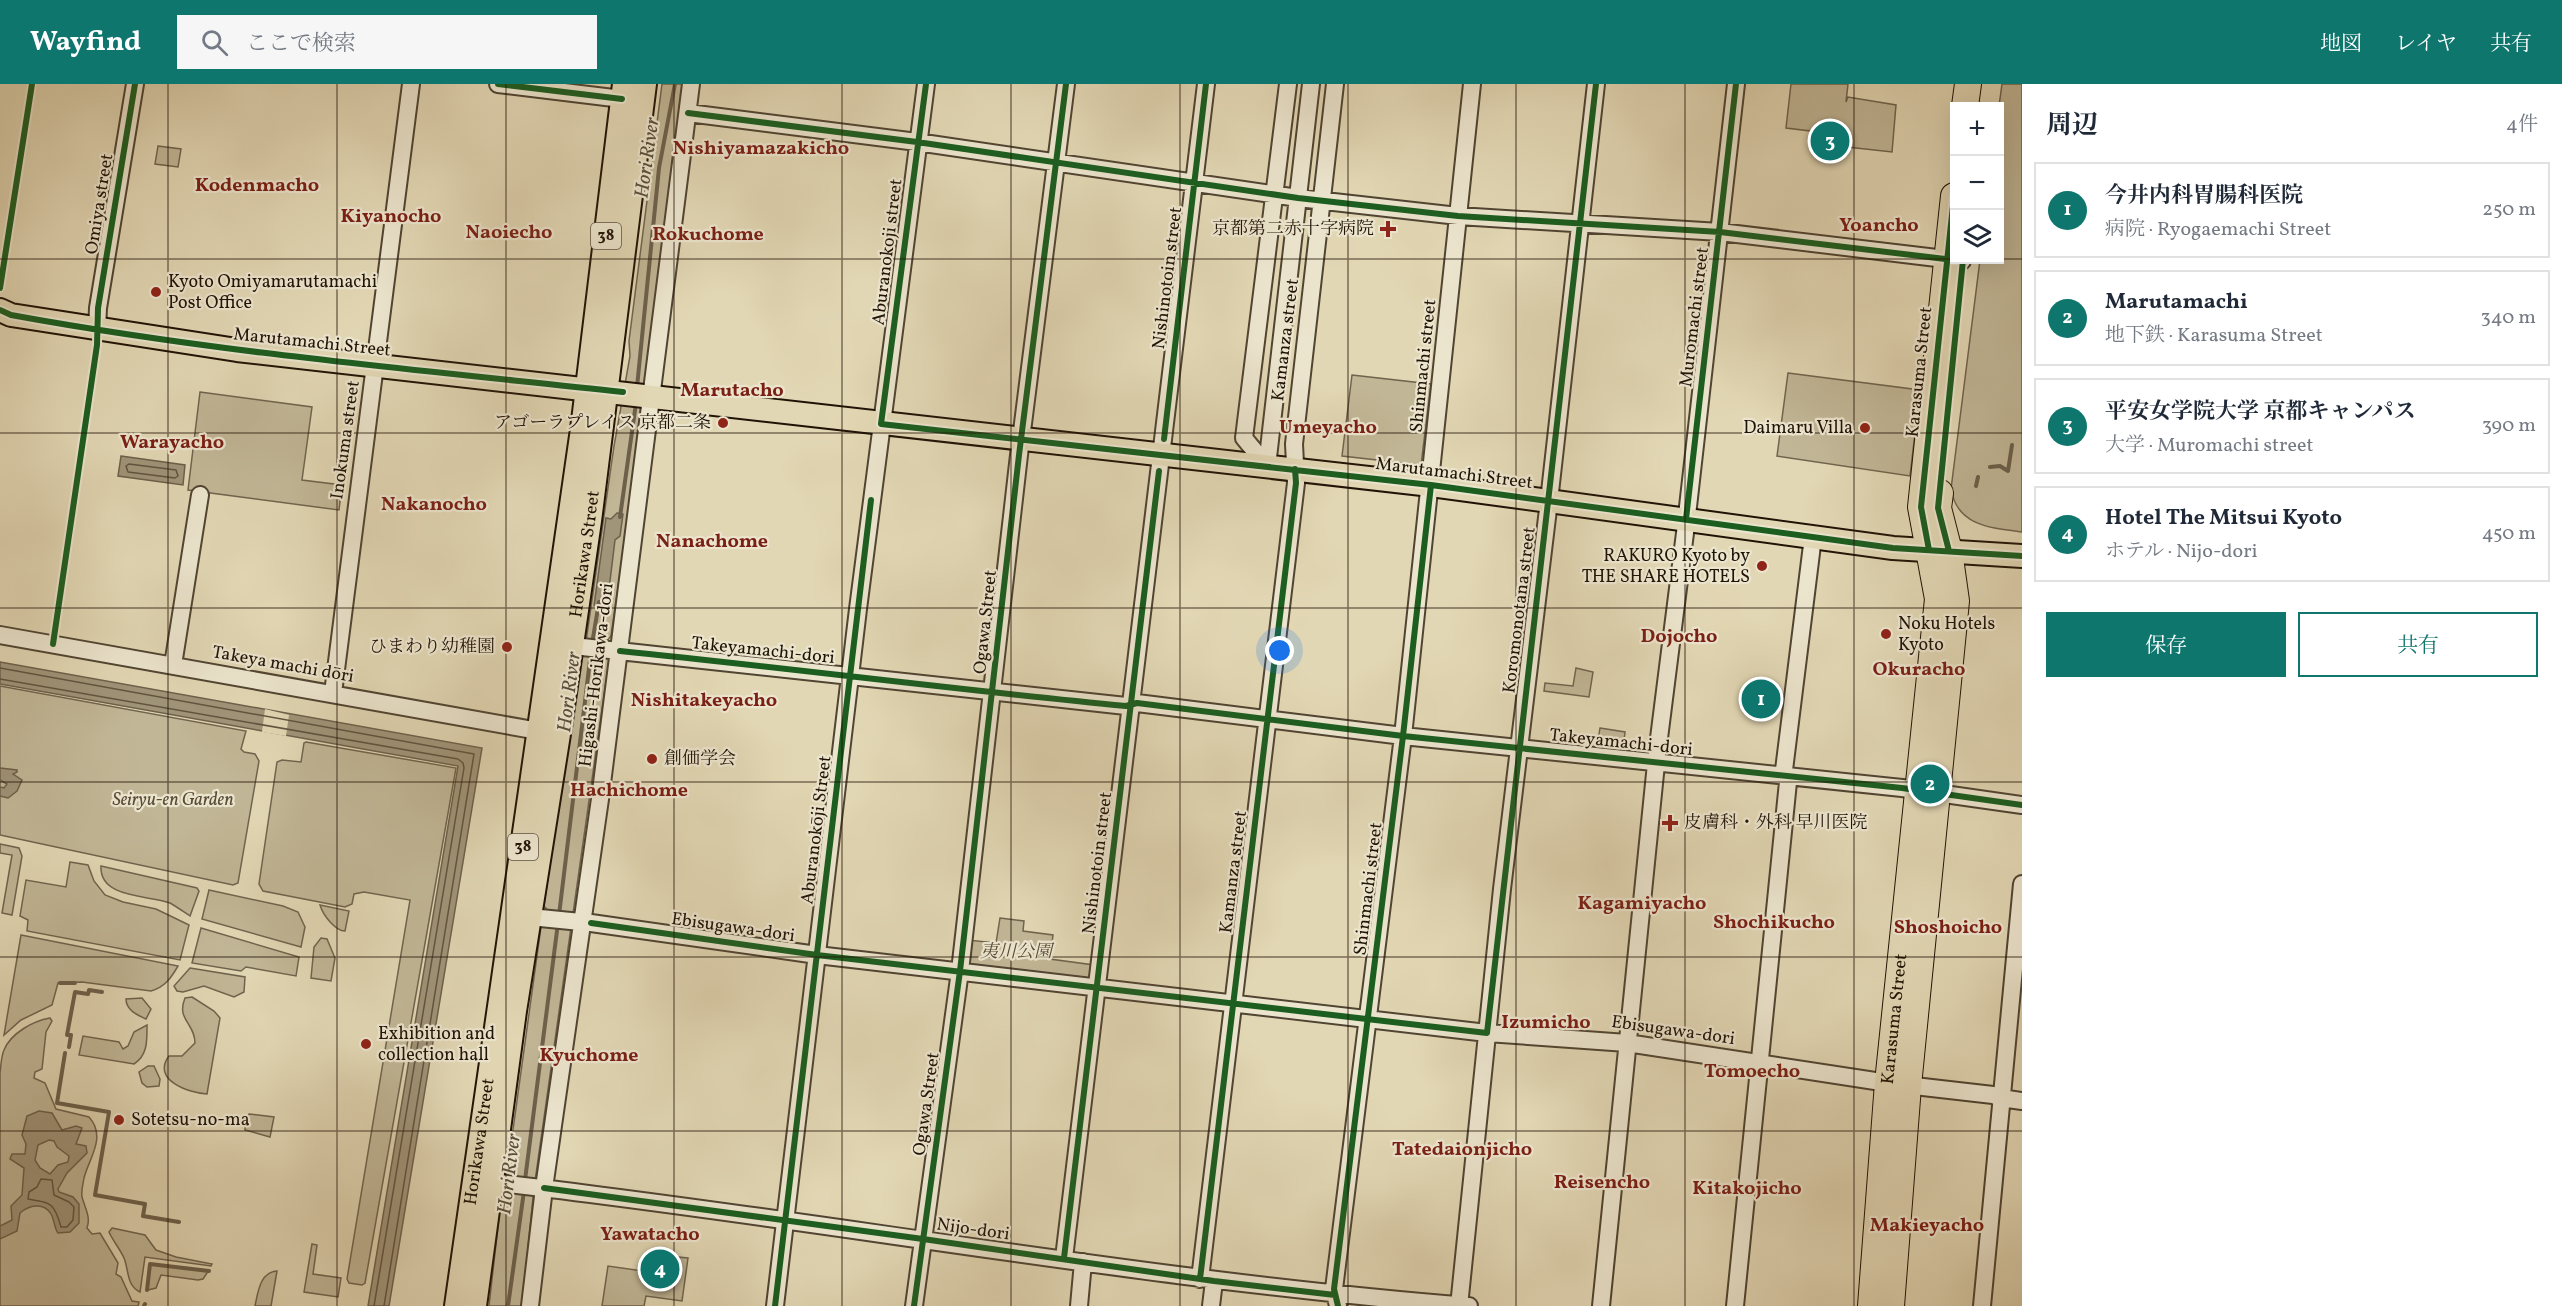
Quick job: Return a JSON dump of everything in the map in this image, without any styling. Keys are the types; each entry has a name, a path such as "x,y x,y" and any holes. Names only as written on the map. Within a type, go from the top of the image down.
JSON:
{"highway":[{"path":"1966,102 1968,84"},
{"path":"1980,102 1982,84"},
{"name":"Karasuma Street","path":"1871,1306 1898,1085 1926,792 1939,550 1922,507 1956,264"},
{"name":"Karasuma Street","path":"1891,1306 1898,1085"}],"main road":[{"name":"Horikawa Street","path":"475,1306 502,1184 540,918 550,733 579,646 623,392 645,84"},
{"name":"Horikawa Street","path":"456,1306 473,1180 550,733 623,392 623,92"},
{"name":"Marutamachi Street","path":"0,310 11,315 97,330 237,350 1431,485 1893,549 2022,556"}],"street":[{"name":"Omiya street","path":"97,330 98,308 135,84"},
{"name":"Inokuma street","path":"333,693 411,84"},
{"path":"498,84 623,92"},
{"name":"Higashi-Horikawa-dori","path":"530,1306 539,1188 615,650 623,392 688,113 691,84"},
{"name":"Aburanokoji street","path":"850,675 926,84"},
{"name":"Ogawa Street","path":"914,1306 960,971 1021,440 1066,84"},
{"name":"Nishinotoin street","path":"1064,1258 1133,704 1206,84"},
{"name":"Kamanza street","path":"1267,466 1244,438 1288,84"},
{"name":"Kamanza street","path":"1267,466 1311,84"},
{"name":"Kamanza street","path":"1207,1280 1233,1003 1296,483 1294,444 1335,84"},
{"name":"Shinmachi street","path":"1336,1301 1334,1288 1403,736 1472,84"},
{"name":"Koromonotana street","path":"1486,1033 1596,84"},
{"name":"Muromachi street","path":"1600,1306 1656,762 1736,84"},
{"path":"688,113 917,142 1322,201 1458,216 1720,232 1950,259"},
{"path":"1278,365 1302,368"},
{"path":"173,665 200,495"},
{"path":"1735,1306 1788,782 1784,770 1813,537"},
{"name":"Takeya machi dōri","path":"0,635 550,733"},
{"name":"Takeyamachi-dori","path":"579,646 993,693 1126,706 1137,703 1403,736 1786,776 2022,805"},
{"name":"Aburanokōji Street","path":"775,1306 850,675"},
{"path":"1982,1306 2022,884"},
{"name":"Ebisugawa-dori","path":"540,918 817,955 1486,1033 1627,1043 1898,1085 1993,1095 2022,1101"},
{"path":"1463,1306 1486,1033"},
{"name":"Nijo-dori","path":"502,1184 1064,1258 1336,1301 1463,1306"},
{"path":"1078,1306 1083,1262"},
{"path":"1207,1280 1211,1306"}],"green space":[{"path":"662,84 685,84 641,428 611,636 606,642 609,660 534,1188 522,1306 489,1306 501,1200 511,1198 514,1172 508,1166 541,927 548,927 550,913 544,906 579,658 584,656 614,446 630,356 629,341"},
{"path":"1791,84 1848,84 1846,102 1848,97 1896,105 1892,152 1847,147 1835,134 1786,128"},
{"path":"2002,84 2022,84 2022,532 1987,526 1968,518 1960,511 1951,489 1979,264 2004,264 2004,102 2000,102"},
{"path":"158,146 181,149 178,167 155,164"},
{"name":"Daimaru Villa","path":"1788,373 1920,390 1910,476 1777,456"},
{"path":"1352,375 1431,384 1421,465 1342,456"},
{"path":"200,392 312,407 302,480 342,485 339,510 188,490"},
{"path":"1576,668 1593,672 1589,697 1544,691 1545,683 1573,686"},
{"name":"Seiryu-en Garden","path":"0,686 246,731 241,749 244,752 255,754 259,761 238,883 233,885 0,835"},
{"path":"1600,728 1625,732 1623,750 1597,747"},
{"path":"306,742 456,768 365,1283 362,1285 349,1283 347,1279 410,900 364,892 354,894 352,904 345,907 263,891 259,884 277,762 282,760 301,762"},
{"path":"0,844 19,848 22,856 12,915 2,913 12,855 0,853"},
{"path":"70,862 88,865 94,881 105,895 123,902 156,909 189,925 180,960 27,931 28,920 20,916 26,880 66,887"},
{"path":"101,866 197,888 199,891 190,916 170,903 127,894 108,885 103,877"},
{"path":"209,890 283,906 298,912 305,927 301,947 202,919"},
{"path":"320,905 349,911 345,931 330,922"},
{"name":"夷川公園","path":"1000,918 1024,921 1023,931 1053,935 1050,959 1094,965 1092,984 965,968 968,940 996,943"},
{"path":"201,928 299,957 296,976 246,967 241,971 192,963"},
{"path":"21,935 178,966 167,982 151,991 82,982 58,983 52,1005 21,1020 4,1035"},
{"path":"321,938 327,939 335,958 331,981 311,978 314,947"},
{"path":"190,968 245,977 244,992 234,997 204,986 183,992 177,991 174,986"},
{"path":"192,997 214,1011 220,1018 207,1094 174,1084 165,1072 165,1064 169,1056 182,1056 195,1043 183,1011 185,998"},
{"path":"142,998 151,1009 146,1019 133,1012 126,1003 126,999"},
{"path":"50,1018 52,1021 46,1032 42,1069 35,1072 34,1078 45,1083 56,1109 89,1117 94,1125 97,1140 84,1178 82,1192 88,1216 87,1228 92,1234 100,1233 118,1263 116,1274 121,1277 132,1301 139,1302 138,1306 0,1306 0,1073 2,1059 7,1044 17,1033 30,1025"},
{"path":"147,1025 147,1042 144,1052 134,1064 79,1055 83,1036 119,1042 123,1049 128,1046 134,1032"},
{"path":"148,1066 154,1066 160,1079 159,1086 147,1087 142,1083 139,1072"},
{"path":"249,1114 274,1117 270,1137 245,1130"},
{"path":"112,1228 145,1235 156,1250 176,1257 212,1264 211,1266 145,1257 140,1292 130,1281 124,1258 109,1232"},
{"path":"312,1244 317,1245 313,1274 341,1278 338,1297 304,1292"},
{"path":"667,1256 688,1258 682,1301 646,1296 644,1306 602,1306 608,1266 664,1274"},
{"path":"150,1264 207,1271 207,1273 203,1279 198,1280 161,1275 156,1288 148,1290"},
{"path":"277,1271 271,1306 255,1306 263,1279 271,1272"}],"water":[{"path":"121,456 185,465 183,485 118,476"},
{"path":"617,513 623,514 620,536 615,540 609,589 599,607 594,606 606,518 611,519"},
{"path":"0,662 482,748 389,1306 368,1306 458,766 0,684"},
{"path":"0,768 17,770 13,774 22,780 17,791 8,798 0,796 0,787 4,788 7,784 0,780"},
{"path":"39,1111 52,1113 62,1130 76,1126 82,1128 76,1144 86,1146 87,1153 67,1173 58,1189 59,1192 73,1197 79,1204 79,1223 70,1232 58,1233 48,1210 36,1206 20,1213 17,1231 0,1239 0,1226 12,1220 11,1206 22,1195 24,1168 10,1159 12,1154 25,1154 26,1144 22,1135 27,1116","holes":["49,1140 54,1141 57,1147 69,1156 68,1162 58,1165 50,1174 40,1168 35,1160 38,1145"]}],"pier":[{"path":"265,709 289,715 286,736 262,732"}],"waterway":[{"name":"Hori River","path":"637,387 659,168 675,84"},
{"name":"Hori River","path":"620,517 636,403"},
{"path":"1990,467 2000,466 2008,471 2012,445"},
{"path":"1976,486 1978,477"},
{"name":"Hori River","path":"592,644 599,602"},
{"name":"Hori River","path":"559,915 591,652"},
{"name":"Hori River","path":"525,1180 558,923"},
{"path":"60,983 75,983"},
{"path":"69,1047 71,1035 67,1035 75,992 88,994 89,990 102,992"},
{"path":"65,1053 57,1103 109,1112 95,1195 145,1204 143,1216 179,1222"},
{"name":"Hori River","path":"508,1306 524,1191"},
{"path":"147,1290 150,1264 209,1271"}],"cycle path":[{"path":"0,288 32,84"},
{"path":"53,644 97,345 98,308 135,84"},
{"path":"498,84 622,99"},
{"path":"926,84 881,424 1431,485 1893,548 2022,556"},
{"path":"914,1306 960,971 1019,455 1066,84"},
{"path":"1164,439 1206,84"},
{"path":"591,923 817,955 1487,1033 1596,84"},
{"path":"1686,519 1736,84"},
{"path":"688,113 917,142 1298,198 1458,216 1720,232 1950,260"},
{"path":"1929,550 1921,507 1953,210"},
{"path":"1949,551 1938,508 1963,264"},
{"path":"0,310 11,315 163,340 393,368 623,392"},
{"path":"1200,1279 1296,483 1295,469"},
{"path":"1064,1258 1159,471"},
{"path":"1338,1306 1334,1289 1403,736 1431,485"},
{"path":"775,1306 871,500"},
{"path":"620,651 1063,700 1126,706 1137,703 1403,736 1902,788 2022,805"},
{"path":"544,1188 1214,1281 1335,1295"}],"place":[{"name":"平安女学院大学 京都キャンパス","path":"1830,141"},
{"name":"京都第二赤十字病院","path":"1388,229"},
{"name":"Kyoto Omiyamarutamachi Post Office","path":"156,292"},
{"name":"アゴーラプレイス 京都二条","path":"723,423"},
{"name":"Daimaru Villa","path":"1865,428"},
{"name":"RAKURO Kyoto by THE SHARE HOTELS","path":"1762,566"},
{"name":"Noku Hotels Kyoto","path":"1886,634"},
{"name":"ひまわり幼稚園","path":"507,647"},
{"name":"今井内科胃腸科医院","path":"1761,699"},
{"name":"創価学会","path":"652,759"},
{"name":"Marutamachi","path":"1930,784"},
{"name":"皮膚科・外科 早川医院","path":"1670,823"},
{"name":"Exhibition and collection hall","path":"366,1044"},
{"name":"Sotetsu-no-ma","path":"119,1120"},
{"name":"Hotel The Mitsui Kyoto","path":"660,1269"}],"district":[{"name":"Nishiyamazakicho","path":"761,149"},
{"name":"Kodenmacho","path":"257,186"},
{"name":"Kiyanocho","path":"391,217"},
{"name":"Yoancho","path":"1879,226"},
{"name":"Naoiecho","path":"509,233"},
{"name":"Rokuchome","path":"708,235"},
{"name":"Marutacho","path":"732,391"},
{"name":"Umeyacho","path":"1328,428"},
{"name":"Warayacho","path":"172,443"},
{"name":"Nakanocho","path":"434,505"},
{"name":"Nanachome","path":"712,542"},
{"name":"Dojocho","path":"1679,637"},
{"name":"Okuracho","path":"1919,670"},
{"name":"Nishitakeyacho","path":"704,701"},
{"name":"Hachichome","path":"629,791"},
{"name":"Kagamiyacho","path":"1642,904"},
{"name":"Shochikucho","path":"1774,923"},
{"name":"Shoshoicho","path":"1948,928"},
{"name":"Izumicho","path":"1546,1023"},
{"name":"Kyuchome","path":"589,1056"},
{"name":"Tomoecho","path":"1752,1072"},
{"name":"Tatedaionjicho","path":"1462,1150"},
{"name":"Reisencho","path":"1602,1183"},
{"name":"Kitakojicho","path":"1747,1189"},
{"name":"Makieyacho","path":"1927,1226"},
{"name":"Yawatacho","path":"650,1235"}]}
